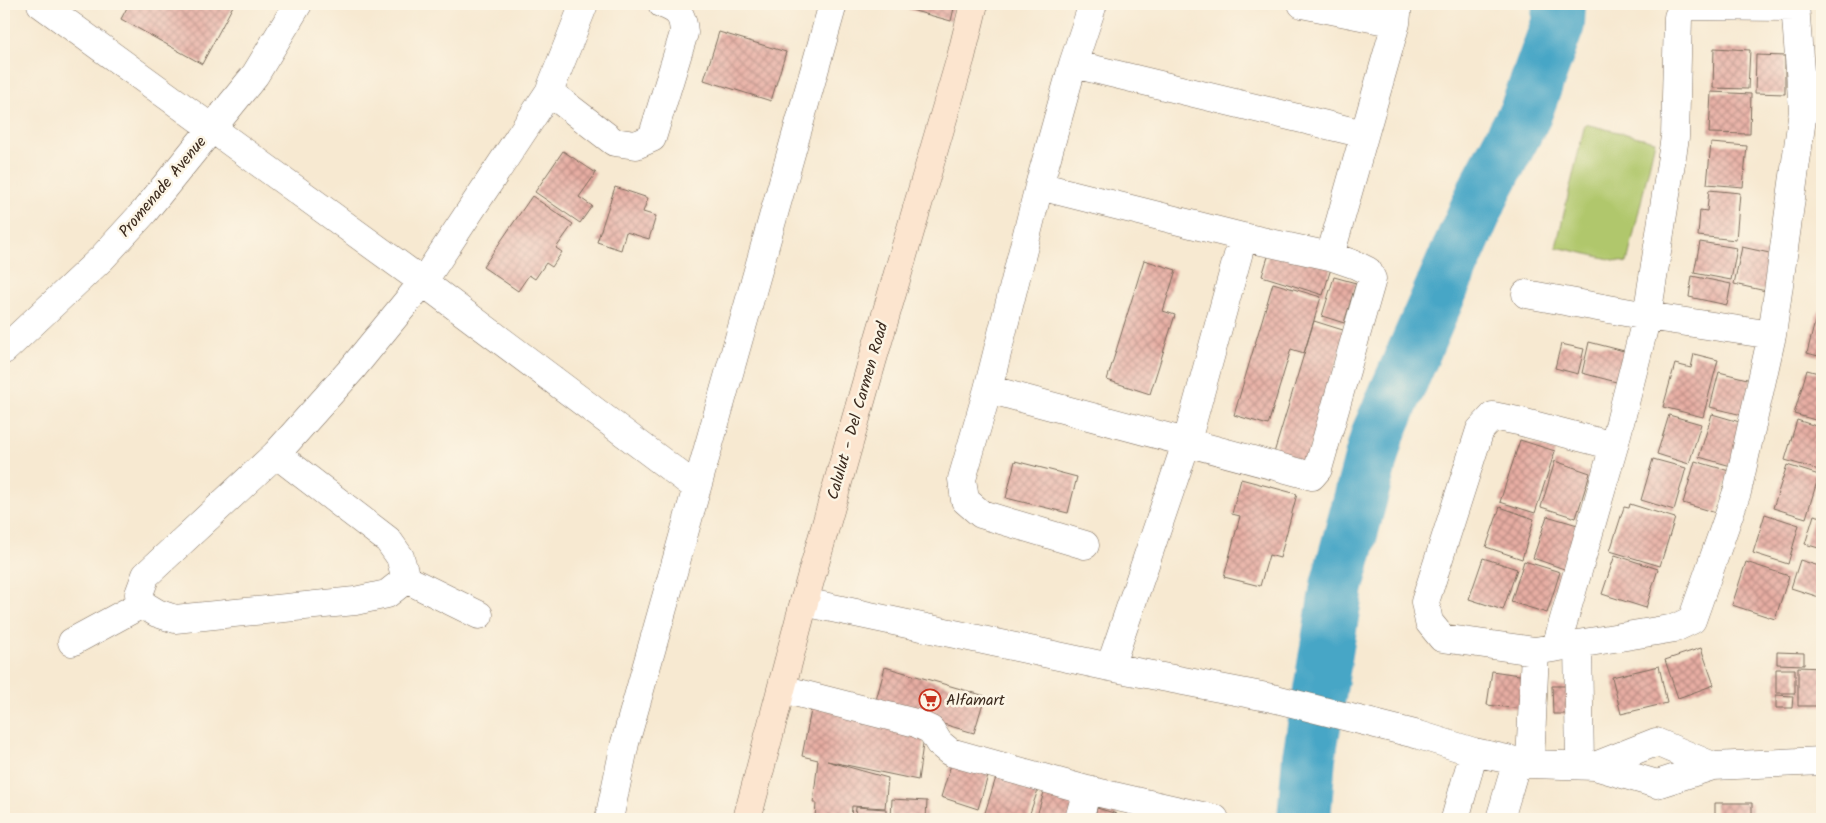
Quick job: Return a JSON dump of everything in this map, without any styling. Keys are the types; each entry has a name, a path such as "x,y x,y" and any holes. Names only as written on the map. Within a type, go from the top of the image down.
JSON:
{"main road":[{"name":"Calulut - Del Carmen Road","path":"747,819 804,602 961,57 974,4"}],"street":[{"path":"41,4 422,282 696,487"},
{"name":"Promenade Avenue","path":"4,350 102,258 144,212 256,75 298,4"},
{"path":"406,579 386,594 355,601 175,618 157,614 142,604 139,594 146,575 276,454 352,369 422,282 549,92 584,4"},
{"path":"549,92 614,142 636,145 652,138 684,33 684,21 675,9 662,4"},
{"path":"609,819 625,743 833,4"},
{"path":"1085,545 981,514 965,500 962,479 988,389 1039,186 1073,64 1093,4"},
{"path":"1302,4 1397,13 1330,256"},
{"path":"1500,819 1524,762 1556,647 1614,446 1647,316 1675,137 1678,16 1684,6 1794,6 1803,111 1772,334 1737,492 1692,620 1675,628 1556,647 1442,638 1429,622 1425,602 1480,430 1493,416 1518,420 1614,446"},
{"path":"1073,64 1364,134"},
{"path":"988,389 1312,476 1318,469 1372,279 1368,271 1330,256 1243,237 1039,186"},
{"path":"1110,667 1187,441 1243,237"},
{"path":"1526,294 1647,316 1772,334"},
{"path":"276,454 388,540 400,557 406,579 478,615"},
{"path":"804,602 1110,667 1272,698 1419,735 1474,752 1524,762 1588,765 1657,784 1713,766 1822,761"},
{"path":"72,642 142,604"},
{"path":"1556,647 1588,765"},
{"path":"782,689 916,723 931,730 939,743 950,752 1087,790 1215,819"},
{"path":"1588,765 1656,742 1713,766"},
{"path":"1455,819 1474,752"},
{"path":"1079,819 1087,790"}],"green space":[{"path":"1585,124 1655,141 1627,263 1556,247"}],"building":[{"path":"129,4 234,4 202,64 121,19"},
{"path":"889,4 955,4 951,21"},
{"path":"719,32 786,52 771,101 704,80"},
{"path":"1714,48 1750,50 1748,89 1713,88"},
{"path":"1756,55 1785,56 1785,94 1755,93"},
{"path":"1711,92 1751,94 1750,134 1709,133"},
{"path":"1711,143 1747,146 1743,187 1707,184"},
{"path":"563,151 596,173 579,197 592,206 580,223 535,192"},
{"path":"615,187 648,198 643,212 656,216 649,239 626,232 621,250 597,242"},
{"path":"1709,190 1740,193 1736,240 1698,236 1700,210 1707,211"},
{"path":"532,196 573,224 556,248 562,252 552,267 546,263 535,279 529,275 518,291 483,267"},
{"path":"1700,242 1737,248 1731,280 1694,273"},
{"path":"1271,247 1332,265 1323,295 1262,276"},
{"path":"1742,247 1774,254 1766,291 1734,284"},
{"path":"1144,260 1176,270 1163,311 1175,315 1150,394 1107,380"},
{"path":"1692,276 1731,284 1727,305 1689,297"},
{"path":"1334,277 1356,283 1344,323 1322,316"},
{"path":"1273,283 1321,297 1304,353 1291,349 1268,425 1234,415"},
{"path":"1818,310 1822,312 1822,357 1807,353"},
{"path":"1314,321 1346,331 1306,463 1274,453"},
{"path":"1589,342 1628,352 1620,383 1582,373"},
{"path":"1561,344 1584,349 1578,374 1555,368"},
{"path":"1694,354 1718,360 1703,417 1663,407 1675,364 1691,368"},
{"path":"1807,370 1822,374 1822,422 1794,414"},
{"path":"1719,372 1751,380 1742,415 1710,407"},
{"path":"1712,414 1743,423 1731,466 1699,457"},
{"path":"1669,415 1701,424 1689,464 1657,454"},
{"path":"1797,420 1822,428 1822,458 1819,470 1785,460"},
{"path":"1520,440 1555,451 1535,513 1500,502"},
{"path":"1653,459 1686,468 1674,510 1641,500"},
{"path":"1015,461 1077,477 1068,513 1006,498"},
{"path":"1555,461 1590,473 1576,518 1541,507"},
{"path":"1695,461 1729,471 1716,513 1683,503"},
{"path":"1787,465 1819,475 1806,518 1773,508"},
{"path":"1241,479 1297,494 1280,558 1269,555 1260,586 1224,577 1240,516 1232,514"},
{"path":"1630,504 1675,518 1660,566 1610,551 1624,507 1629,508"},
{"path":"1500,507 1534,519 1522,559 1486,547"},
{"path":"1765,514 1799,525 1788,564 1753,553"},
{"path":"1814,515 1822,517 1822,549 1805,544"},
{"path":"1547,516 1581,526 1567,570 1533,558"},
{"path":"1615,555 1658,569 1646,608 1602,594"},
{"path":"1483,558 1517,569 1503,610 1469,599"},
{"path":"1800,560 1822,567 1822,598 1791,588"},
{"path":"1524,561 1560,572 1547,613 1511,602"},
{"path":"1746,562 1789,576 1775,619 1732,605"},
{"path":"1701,648 1714,685 1678,698 1665,660"},
{"path":"1777,652 1804,653 1804,665 1777,664"},
{"path":"1659,666 1667,703 1621,714 1612,677"},
{"name":"Alfamart","path":"885,667 985,696 974,733 875,704"},
{"path":"1798,667 1822,668 1822,706 1798,706"},
{"path":"1776,669 1795,669 1795,693 1776,693"},
{"path":"1492,671 1526,676 1522,709 1487,705"},
{"path":"1552,686 1572,686 1573,714 1553,714"},
{"path":"1776,695 1793,696 1792,708 1776,708"},
{"path":"812,705 924,737 918,780 827,761 888,778 885,808 852,806 851,819 815,819 816,803 813,803 818,760 802,756"},
{"path":"954,755 991,766 978,809 941,797"},
{"path":"999,768 1041,781 1028,819 983,819"},
{"path":"1047,782 1081,792 1072,819 1036,819"},
{"path":"892,799 927,801 926,819 891,819"},
{"path":"1715,803 1752,803 1752,819 1711,819 1715,818"},
{"path":"856,807 886,809 886,819 855,819"},
{"path":"1097,808 1117,814 1116,819 1094,819"},
{"path":"1646,816 1673,816 1673,819 1646,819"}],"waterway":[{"path":"1304,819 1309,757 1337,586 1377,436 1486,187 1525,114 1558,24 1559,4"}],"place":[{"name":"Alfamart","path":"930,700"}]}
